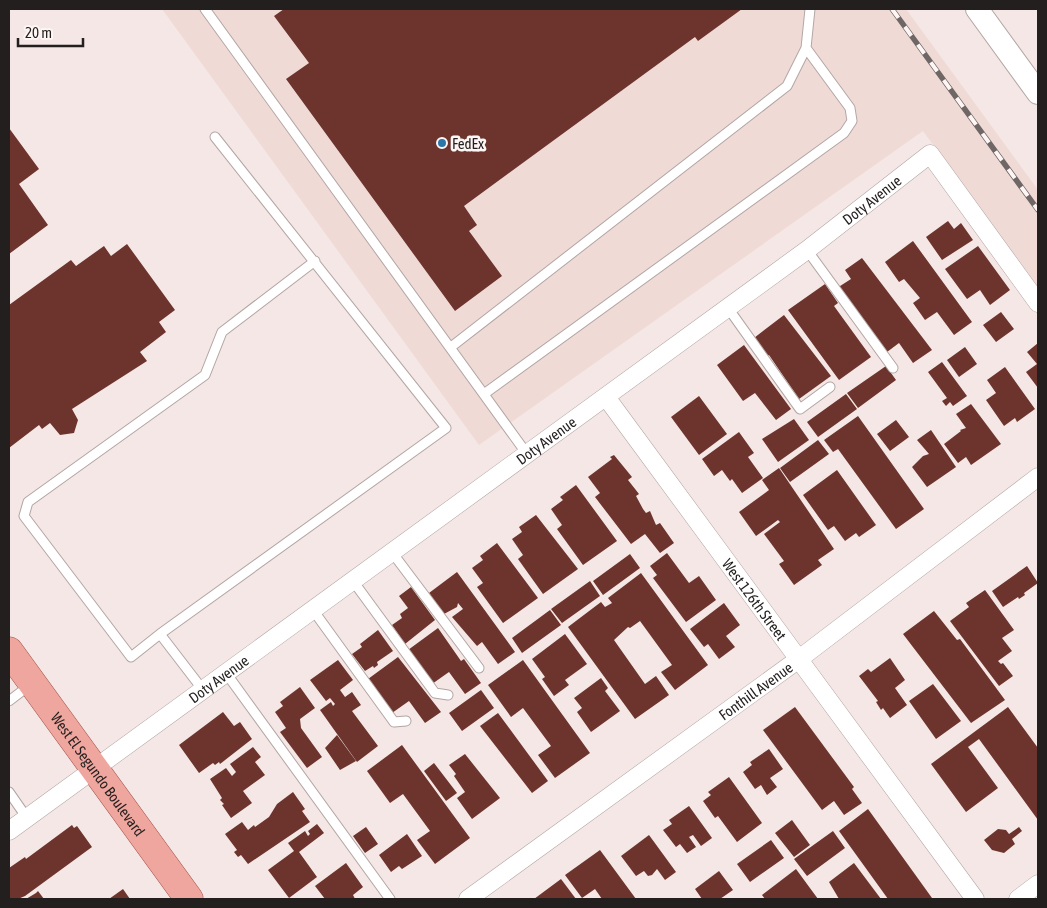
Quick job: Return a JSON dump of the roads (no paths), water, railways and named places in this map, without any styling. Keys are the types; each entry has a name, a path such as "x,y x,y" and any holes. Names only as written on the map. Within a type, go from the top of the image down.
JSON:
{"main road":[{"name":"West El Segundo Boulevard","path":"9,651 189,899"}],"street":[{"path":"977,9 1038,93"},
{"name":"Doty Avenue","path":"9,831 353,581 391,551 807,250 930,154 1038,303"},
{"name":"West 126th Street","path":"606,397 975,899"},
{"name":"Fonthill Avenue","path":"468,899 799,658 1038,477"},
{"path":"1018,899 1038,884"}],"lane":[{"path":"205,9 527,454"},
{"path":"451,347 787,86 806,48 810,9"},
{"path":"484,394 844,133 852,121 850,108 806,48"},
{"path":"215,137 315,261 446,428 160,634 131,657 24,516 28,502 205,375 222,332 315,261"},
{"path":"807,250 893,368"},
{"path":"728,308 800,409 830,388"},
{"path":"391,551 479,668"},
{"path":"353,581 435,693 448,695"},
{"path":"313,610 394,722 406,721"},
{"path":"160,634 203,690"},
{"path":"226,673 390,899"},
{"path":"9,701 33,684"},
{"path":"9,792 27,818"}],"railway":[{"path":"892,9 1038,210"}],"place":[{"name":"FedEx","path":"442,143"}]}
